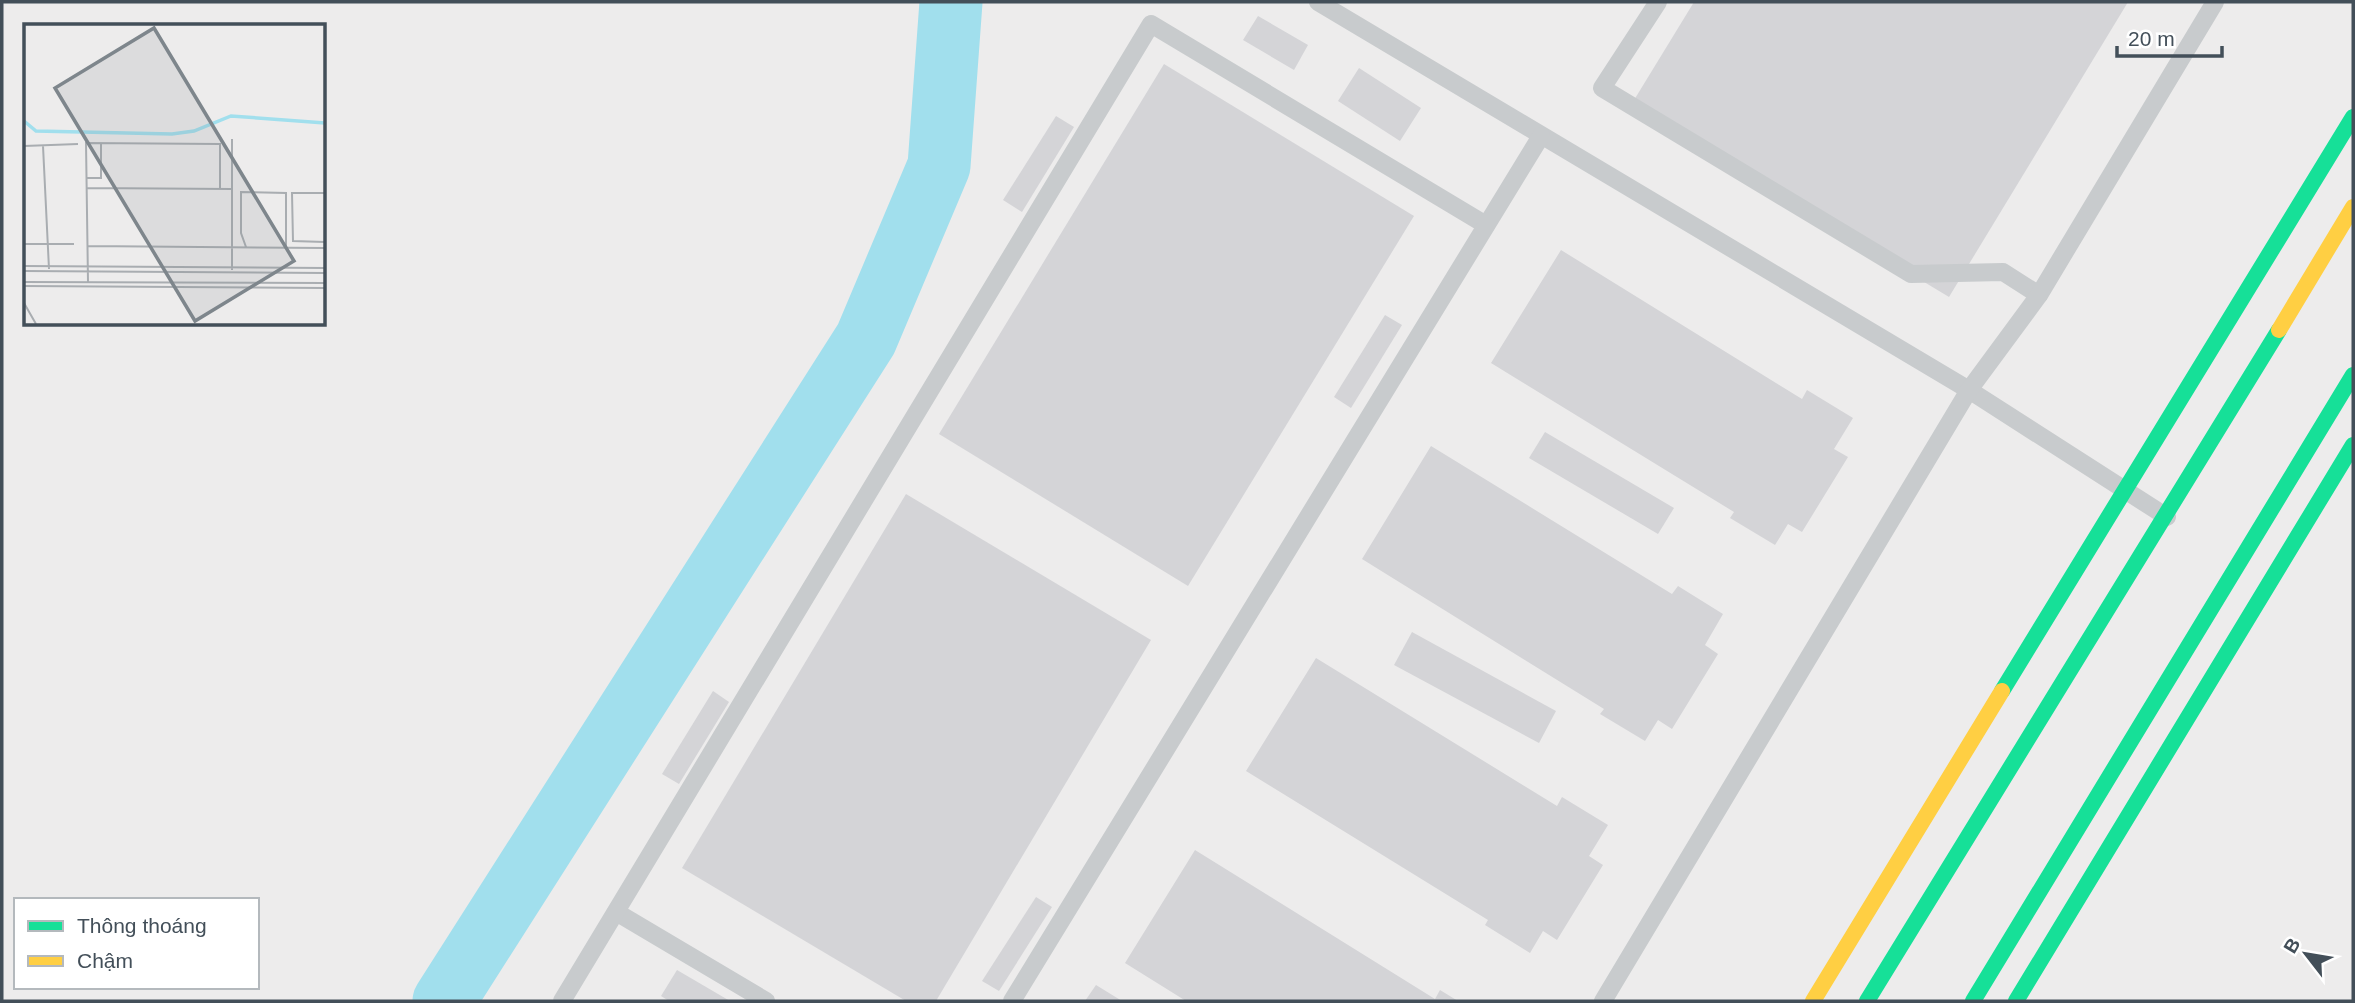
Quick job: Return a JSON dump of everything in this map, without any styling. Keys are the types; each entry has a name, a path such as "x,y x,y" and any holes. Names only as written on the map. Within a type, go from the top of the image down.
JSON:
{"street":[{"path":"1813,1001 2353,117"},
{"path":"1867,1001 2167,517 2353,207"},
{"path":"1973,1001 2353,374"},
{"path":"2016,1001 2353,445"}],"lane":[{"path":"1318,2 1969,390 2167,517"},
{"path":"1658,2 1602,88 1911,274 2003,272 2039,295"},
{"path":"1603,1001 1969,390 2039,295 2215,2"},
{"path":"562,1001 1151,24 1486,225"},
{"path":"1012,1001 1541,136"},
{"path":"616,912 766,1001"}],"building":[{"path":"1694,2 2128,2 1949,297 1631,105"},
{"path":"1258,16 1308,45 1294,70 1243,40"},
{"path":"1164,64 1414,216 1188,586 939,434"},
{"path":"1359,68 1421,108 1400,141 1338,101"},
{"path":"1056,116 1074,127 1022,212 1003,200"},
{"path":"1561,250 1802,399 1807,390 1853,418 1834,449 1848,457 1802,532 1788,524 1775,545 1730,518 1734,512 1491,363"},
{"path":"1385,315 1402,325 1351,408 1334,397"},
{"path":"1545,432 1674,508 1658,534 1529,458"},
{"path":"1431,446 1672,594 1678,586 1723,614 1705,645 1718,654 1672,729 1658,720 1645,741 1600,714 1604,709 1362,559"},
{"path":"906,494 1151,640 936,1001 906,1001 682,868"},
{"path":"1412,632 1556,711 1539,743 1394,665"},
{"path":"1316,658 1557,806 1562,797 1608,825 1589,856 1603,865 1557,940 1543,931 1530,953 1485,925 1488,920 1246,771"},
{"path":"713,691 729,702 679,784 662,774"},
{"path":"1195,850 1435,999 1440,990 1458,1001 1186,1001 1125,963"},
{"path":"1036,897 1052,907 999,991 982,981"},
{"path":"677,970 730,1001 669,1001 661,996"},
{"path":"1096,985 1122,1001 1085,1001"}],"waterway":[{"path":"444,1001 866,339 939,166 951,2"}],"traffic: fast":[{"path":"2002,691 2353,117"},
{"path":"1867,1001 2279,330"},
{"path":"1973,1001 2353,375"},
{"path":"2016,1001 2353,445"}],"traffic: slow":[{"path":"2279,330 2353,207"},
{"path":"1813,1001 2002,691"}]}
